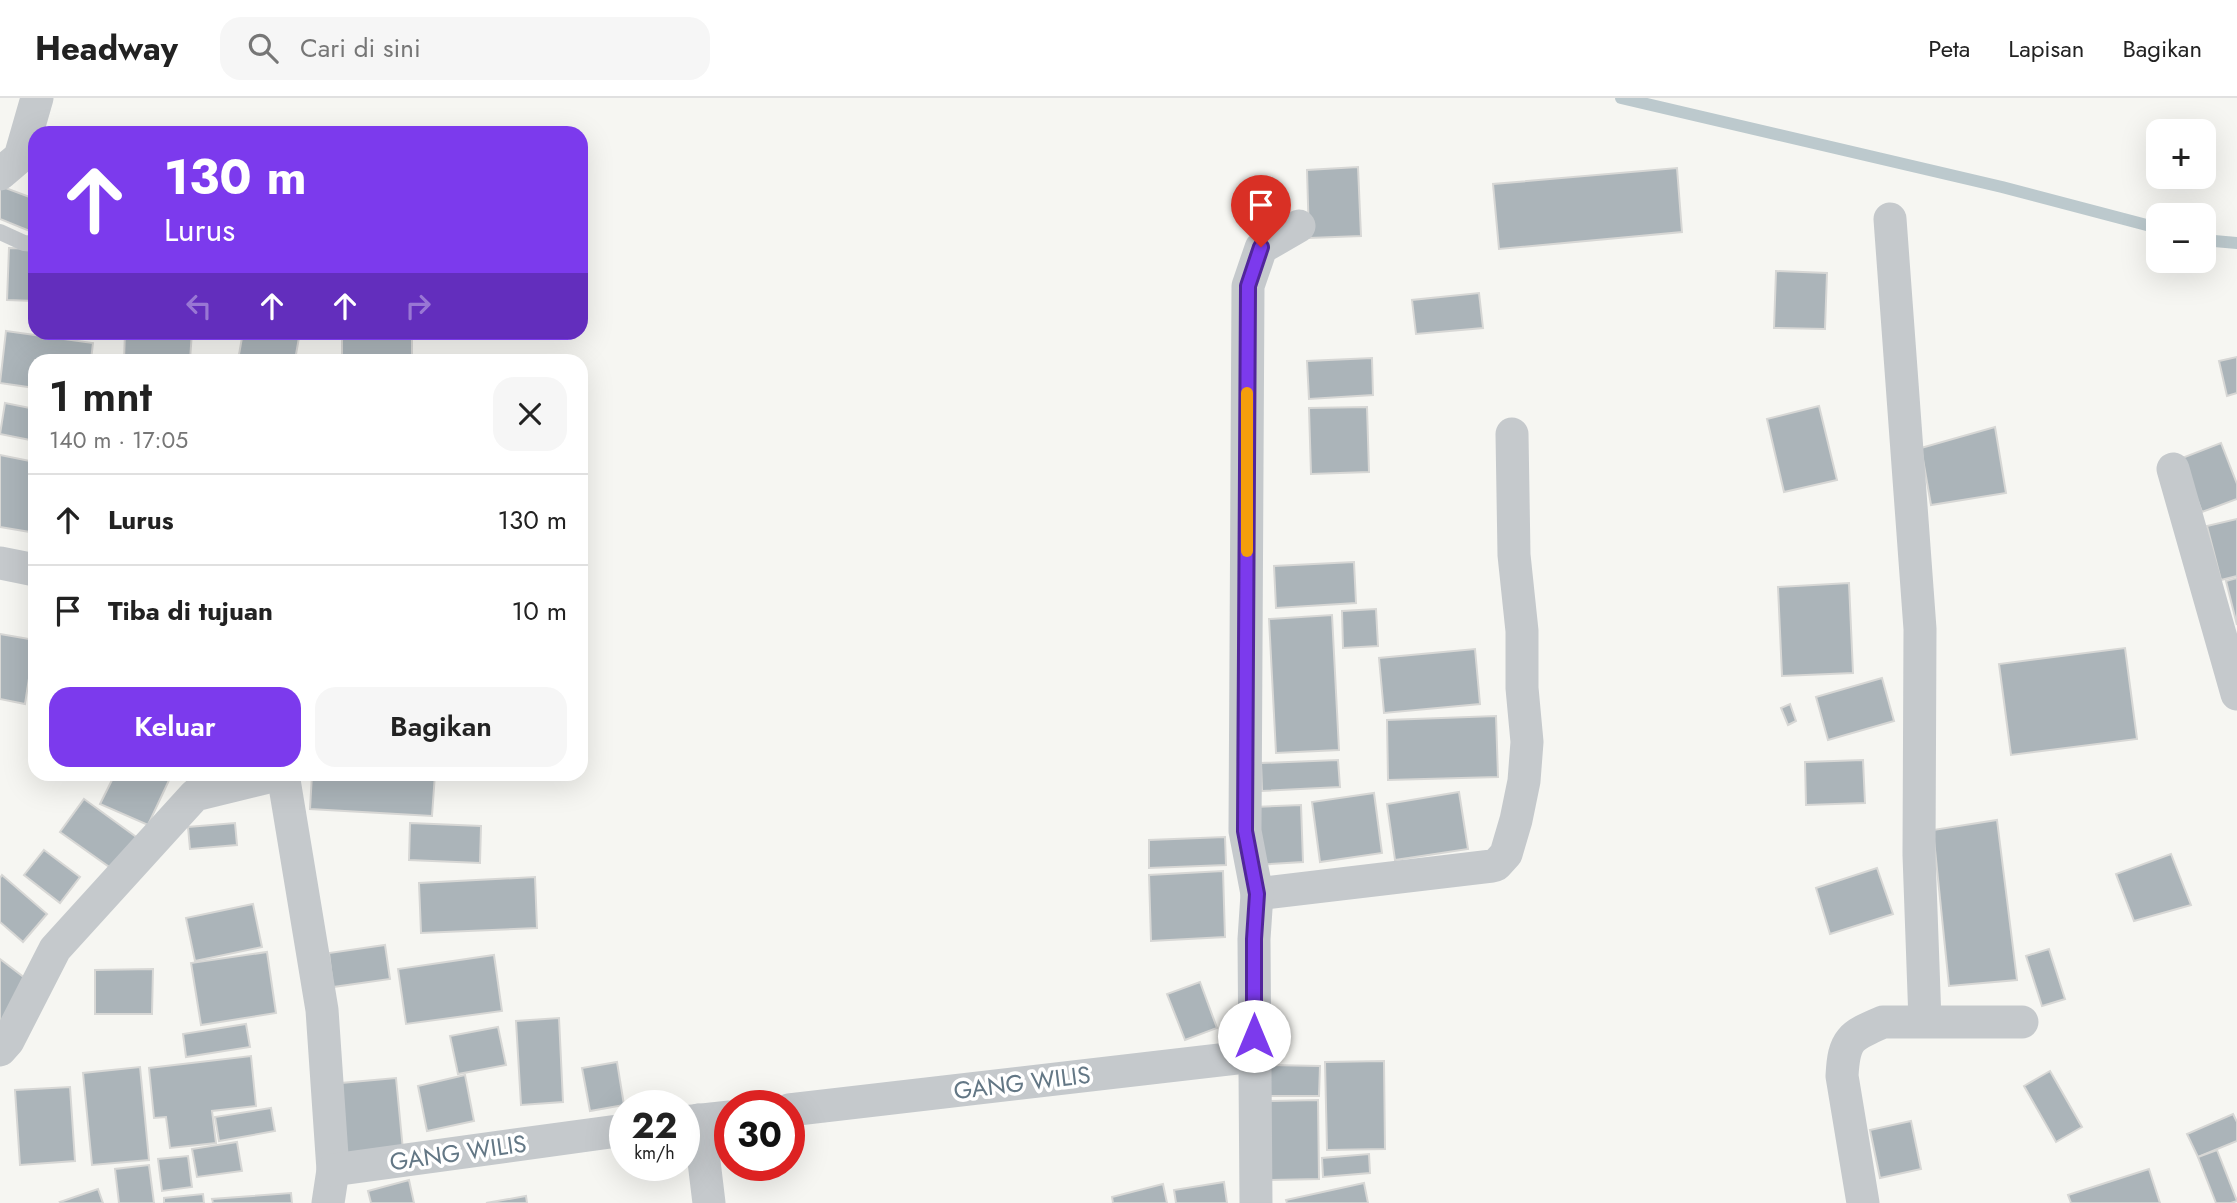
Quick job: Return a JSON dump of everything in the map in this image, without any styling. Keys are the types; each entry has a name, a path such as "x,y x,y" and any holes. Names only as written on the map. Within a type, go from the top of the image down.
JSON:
{"street":[{"path":"29,126 37,98"},
{"path":"0,174 20,157 28,129"},
{"path":"1890,219 1920,629 1919,855 1925,1021"},
{"path":"1256,1203 1254,939 1257,894 1245,831 1248,286 1261,247 1299,226"},
{"path":"1257,894 1492,866 1500,862 1506,853 1524,781 1527,742 1522,688 1522,631 1514,555 1512,434"},
{"path":"2173,469 2237,694"},
{"path":"0,564 28,569"},
{"path":"0,1050 8,1041 55,949 195,795 253,781"},
{"path":"283,781 322,1010 333,1170 328,1203"},
{"path":"1863,1203 1842,1076 1847,1043 1862,1031 1883,1022 2022,1022"},
{"name":"GANG WILIS","path":"805,1108 1254,1056"},
{"path":"704,1120 709,1203"},
{"name":"GANG WILIS","path":"333,1170 609,1132"}],"lane":[{"path":"0,232 28,243"}],"building":[{"path":"1358,167 1361,236 1309,238 1307,170"},
{"path":"1677,168 1682,232 1499,249 1493,184"},
{"path":"0,186 28,196 28,230 0,219"},
{"path":"9,248 28,249 28,301 7,300"},
{"path":"1776,271 1827,273 1825,329 1774,328"},
{"path":"1479,293 1483,328 1416,334 1412,300"},
{"path":"6,331 28,334 28,340 93,343 92,354 28,354 28,387 0,383"},
{"path":"125,340 191,340 190,354 124,354"},
{"path":"242,340 299,340 296,354 239,354"},
{"path":"342,340 412,340 412,354 342,354"},
{"path":"2237,357 2237,393 2227,396 2219,361"},
{"path":"1372,358 1373,395 1309,399 1307,361"},
{"path":"5,403 28,408 28,440 0,434"},
{"path":"1819,406 1837,480 1784,492 1767,419"},
{"path":"1367,407 1369,472 1311,474 1309,408"},
{"path":"1995,427 2006,493 1931,505 1921,448"},
{"path":"2221,443 2237,484 2237,499 2202,512 2182,458"},
{"path":"0,455 28,461 28,532 0,527"},
{"path":"2237,519 2237,576 2221,580 2207,526"},
{"path":"1354,562 1356,603 1276,608 1274,566"},
{"path":"2237,578 2237,625 2226,581"},
{"path":"1849,583 1853,673 1782,676 1778,587"},
{"path":"1376,609 1378,646 1343,648 1342,611"},
{"path":"1332,615 1339,750 1276,753 1269,619"},
{"path":"0,634 28,639 28,685 25,704 0,699"},
{"path":"2125,648 2137,739 2011,755 1999,664"},
{"path":"1475,649 1480,704 1384,713 1379,658"},
{"path":"1882,678 1894,721 1828,740 1816,697"},
{"path":"1790,704 1796,721 1788,725 1781,708"},
{"path":"1496,716 1498,777 1388,780 1387,720"},
{"path":"1338,760 1340,787 1262,791 1261,763"},
{"path":"1863,760 1865,803 1806,805 1805,762"},
{"path":"112,781 169,781 148,825 100,804"},
{"path":"312,781 434,781 432,816 310,809"},
{"path":"1459,792 1468,849 1395,860 1387,804"},
{"path":"1374,793 1382,853 1320,862 1312,802"},
{"path":"84,799 139,839 115,871 60,832"},
{"path":"1301,805 1303,862 1255,865 1253,807"},
{"path":"1997,820 2017,980 1949,986 1933,830"},
{"path":"235,823 237,845 190,849 188,827"},
{"path":"410,823 481,826 480,863 409,860"},
{"path":"1225,837 1226,865 1149,868 1149,840"},
{"path":"44,850 80,877 60,903 24,875"},
{"path":"2171,854 2191,905 2134,921 2116,874"},
{"path":"1877,868 1893,914 1830,934 1816,888"},
{"path":"1223,871 1225,937 1151,941 1149,875"},
{"path":"2,875 47,914 23,942 0,922"},
{"path":"535,877 537,928 421,933 419,883"},
{"path":"253,904 262,947 195,961 186,918"},
{"path":"385,945 390,979 333,987 329,953"},
{"path":"2049,949 2065,999 2042,1006 2026,956"},
{"path":"267,952 276,1013 201,1025 191,963"},
{"path":"494,955 502,1011 406,1024 398,969"},
{"path":"0,959 34,985 0,1029"},
{"path":"153,969 152,1014 95,1014 95,970"},
{"path":"1200,982 1217,1028 1185,1040 1167,994"},
{"path":"559,1018 563,1102 521,1105 516,1021"},
{"path":"246,1024 250,1047 186,1057 183,1034"},
{"path":"498,1027 506,1065 458,1074 450,1036"},
{"path":"251,1056 256,1106 212,1111 216,1143 170,1148 166,1117 154,1118 149,1068"},
{"path":"1384,1061 1385,1149 1327,1150 1325,1062"},
{"path":"617,1062 622,1090 609,1090 609,1108 590,1111 582,1068"},
{"path":"1268,1065 1320,1066 1319,1096 1267,1096"},
{"path":"140,1067 149,1160 92,1165 83,1073"},
{"path":"2050,1071 2082,1127 2056,1142 2024,1086"},
{"path":"465,1075 474,1121 427,1131 418,1086"},
{"path":"396,1078 403,1150 337,1157 330,1084"},
{"path":"70,1087 75,1161 20,1165 15,1090"},
{"path":"1318,1100 1319,1179 1265,1180 1264,1101"},
{"path":"271,1108 275,1131 219,1141 215,1117"},
{"path":"2233,1114 2237,1122 2237,1141 2198,1157 2187,1134"},
{"path":"1911,1121 1921,1169 1880,1178 1870,1130"},
{"path":"237,1142 242,1171 197,1177 192,1149"},
{"path":"2217,1150 2237,1201 2231,1203 2216,1203 2198,1157"},
{"path":"1369,1154 1370,1173 1323,1177 1322,1158"},
{"path":"188,1156 192,1187 162,1191 158,1159"},
{"path":"149,1165 154,1203 119,1203 115,1169"},
{"path":"2149,1169 2160,1203 2071,1203 2068,1195"},
{"path":"409,1180 414,1203 371,1203 368,1191"},
{"path":"1224,1182 1227,1203 1176,1203 1174,1190"},
{"path":"1364,1183 1368,1203 1287,1203 1286,1200"},
{"path":"1163,1184 1167,1203 1113,1203 1112,1197"},
{"path":"98,1189 103,1203 60,1202"},
{"path":"291,1193 292,1203 213,1203 212,1199"},
{"path":"203,1194 204,1203 164,1203 164,1198"},
{"path":"526,1196 527,1203 486,1203"}],"waterway":[{"path":"1621,98 2002,187 2146,225"},
{"path":"2216,241 2237,243"}],"slow traffic":[{"path":"1247,393 1247,551"}],"route":[{"path":"1254,1036 1257,894 1245,831 1248,286 1261,247"}]}
